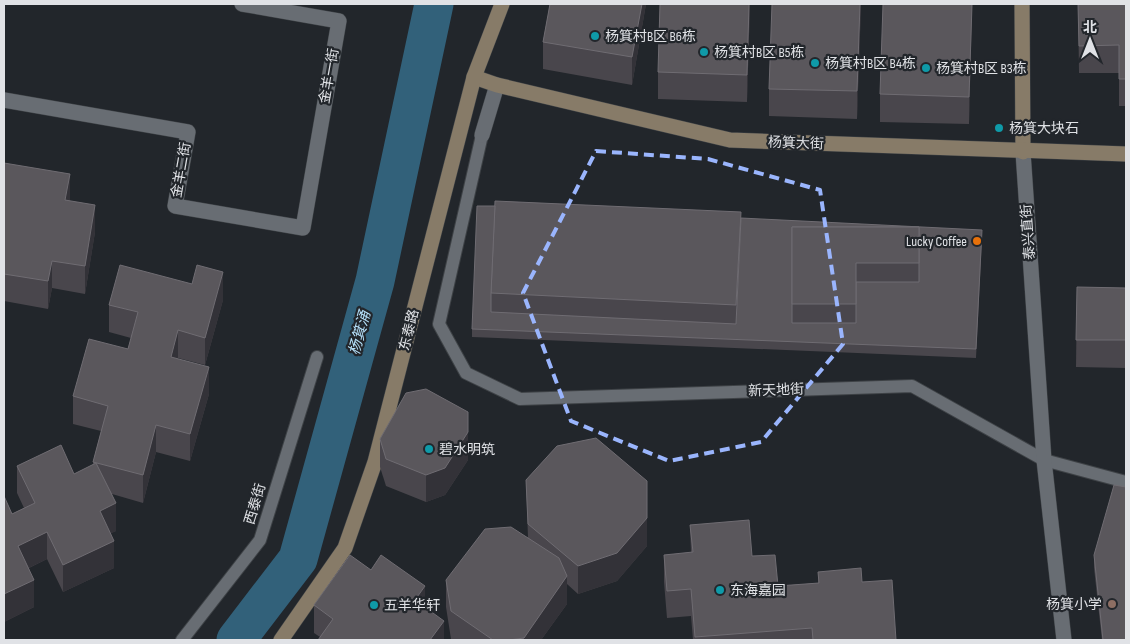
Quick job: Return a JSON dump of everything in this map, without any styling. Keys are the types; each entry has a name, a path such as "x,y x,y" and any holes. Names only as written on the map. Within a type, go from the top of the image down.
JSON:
{"street":[{"name":"金羊一街","path":"242,4 339,21 303,228"},
{"name":"东泰路","path":"281,640 345,548 375,462 474,77 502,4"},
{"name":"泰兴直街","path":"1022,4 1023,152 1044,460 1064,640"},
{"name":"杨箕大街","path":"474,77 497,85 730,140 1023,152 1126,154"},
{"path":"482,135 497,85"},
{"name":"金羊二街","path":"4,100 188,132 175,206 303,228"}],"lane":[{"name":"新天地街","path":"482,135 439,324 466,372 520,399 912,386 1044,460 1126,482"},
{"name":"西泰街","path":"182,640 260,540 318,357"}],"highlighted area":[{"path":"596,151 708,159 820,190 843,344 761,442 669,461 571,421 523,293"}],"building":[{"path":"550,4 642,4 632,57 543,42"},
{"name":"杨箕村B区 B5栋","path":"660,4 749,4 747,75 658,72"},
{"name":"杨箕村B区 B4栋","path":"772,4 860,4 857,91 769,89"},
{"name":"杨箕村B区 B3栋","path":"883,4 972,4 969,97 880,94"},
{"path":"1078,4 1126,4 1126,79 1119,79 1119,45 1079,46"},
{"path":"4,163 70,174 65,200 95,205 85,266 52,261 48,281 4,274"},
{"path":"495,201 741,212 736,305 491,293"},
{"path":"477,206 495,206 491,312 736,324 741,218 982,230 976,349 472,329","holes":["792,227 919,227 919,282 856,282 856,323 792,323"]},
{"path":"792,227 919,227 919,263 856,263 856,304 792,304"},
{"path":"120,265 192,284 197,265 223,272 205,338 178,330 171,357 209,367 190,434 156,425 143,475 93,462 108,406 73,396 89,339 128,349 138,312 109,305"},
{"path":"1077,287 1126,288 1126,340 1076,340"},
{"path":"426,389 468,412 468,432 445,468 426,475 386,459 380,439 406,393"},
{"path":"596,438 647,481 647,518 617,553 578,566 528,524 526,480 557,446"},
{"path":"61,445 74,474 96,463 116,503 100,511 114,541 63,565 47,532 18,546 34,580 4,594 4,496 12,514 35,503 17,466"},
{"name":"杨箕小学","path":"1114,485 1126,487 1126,640 1103,640 1094,555"},
{"name":"东海嘉园","path":"749,520 752,556 775,555 778,586 819,583 818,572 861,568 862,582 892,580 896,640 813,640 812,628 695,637 691,589 667,591 664,555 693,552 690,525"},
{"path":"511,527 559,558 567,576 524,638 493,640 451,611 446,580 485,529"},
{"path":"350,555 371,570 381,555 425,586 415,600 444,621 430,640 318,640 333,619 314,605"}],"waterway":[{"name":"杨箕涌","path":"236,640 298,559 375,281 434,4"}],"place":[{"name":"杨箕村B区 B6栋","path":"595,36"},
{"name":"杨箕村B区 B5栋","path":"704,52"},
{"name":"杨箕村B区 B4栋","path":"815,63"},
{"name":"杨箕村B区 B3栋","path":"926,68"},
{"name":"杨箕大块石","path":"999,128"},
{"name":"Lucky Coffee","path":"977,241"},
{"name":"碧水明筑","path":"429,449"},
{"name":"东海嘉园","path":"720,590"},
{"name":"杨箕小学","path":"1112,604"},
{"name":"五羊华轩","path":"374,605"}]}
